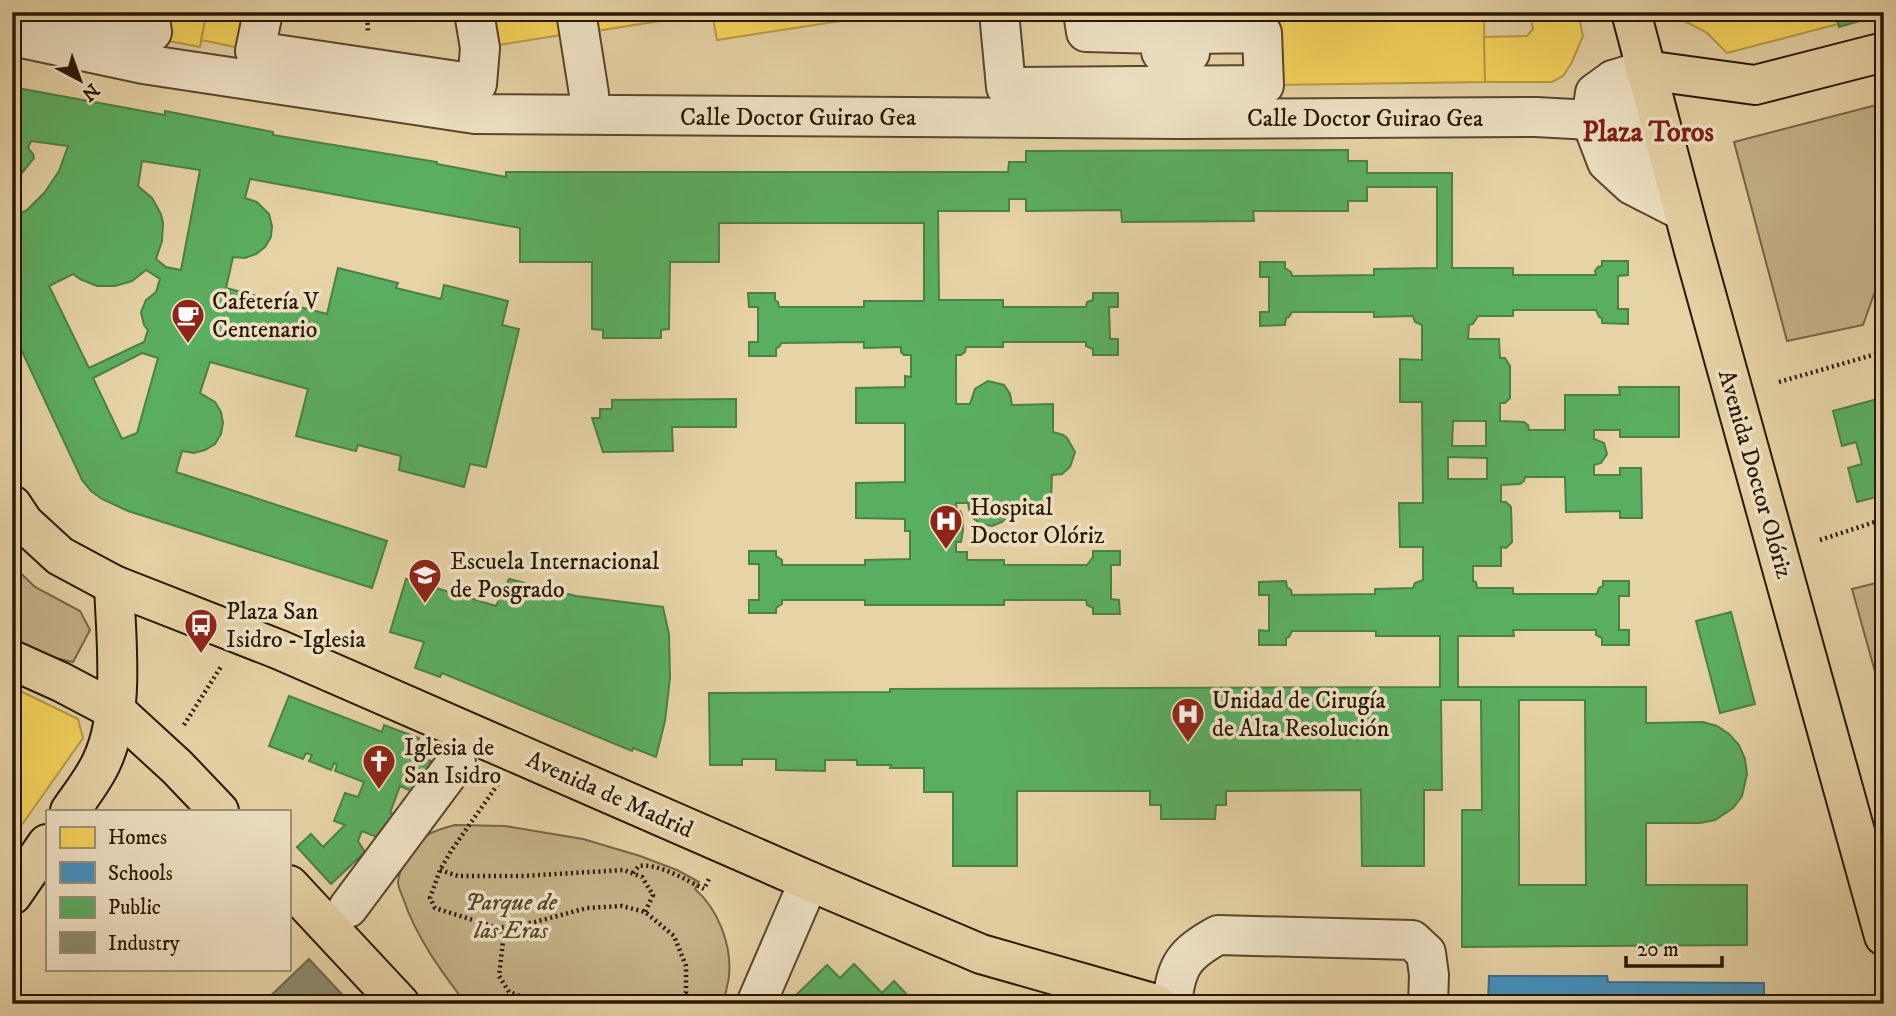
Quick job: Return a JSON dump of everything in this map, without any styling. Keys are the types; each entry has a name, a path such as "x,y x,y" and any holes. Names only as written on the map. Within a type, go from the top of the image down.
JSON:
{"main road":[{"name":"Avenida Doctor Olóriz","path":"1632,12 1629,75 1683,211 1872,846 1884,936"},
{"path":"1629,75 1755,85 1884,52"},
{"name":"Avenida de Madrid","path":"12,505 24,523 60,556 114,585 280,650 981,954 1156,1004"},
{"path":"71,810 103,759 116,711 114,585"},
{"path":"12,660 116,711 177,767 218,810"},
{"path":"12,895 46,845"},
{"path":"290,887 400,1004"}],"street":[{"path":"44,12 152,32 149,12"},
{"path":"263,12 255,51 477,84 480,48 474,12"},
{"path":"576,12 589,94"},
{"path":"999,12 1006,87 1179,81"},
{"path":"1083,12 1086,32 1160,34 1161,52 1179,81"},
{"path":"1172,12 1179,81"},
{"name":"Calle Doctor Guirao Gea","path":"12,36 143,64 475,114 1181,119 1536,117 1591,120"},
{"path":"1646,192 1629,75 1595,93 1591,120 1607,162 1632,185 1683,211"},
{"path":"348,908 456,763"},
{"path":"758,1003 809,881"},
{"path":"1172,1004 1174,981 1180,968 1194,948 1217,935 1412,940 1426,953 1429,975 1428,1004"}],"path":[{"path":"367,12 367,23"},
{"path":"1779,382 1876,354 1884,317"},
{"path":"1820,540 1884,519"},
{"path":"180,732 225,661"},
{"path":"499,783 450,851 440,870 430,898 435,908 498,928 535,922 587,908 622,906 645,912 674,936 687,966 685,992 677,1004"},
{"path":"633,874 639,866 646,865 674,874 704,889 709,879"},
{"path":"440,870 457,876 522,876 624,870 642,877 653,895 645,912"},
{"path":"498,928 503,941 499,976 509,992 541,1004"}],"green space":[{"path":"1884,103 1884,266 1863,325 1787,341 1734,142"},
{"path":"12,565 35,587 80,611 90,630 73,662 51,657 12,639"},
{"path":"1884,581 1884,704 1852,589"},
{"name":"Parque de las Eras","path":"455,825 505,826 583,839 640,856 677,870 699,882 695,889 717,917 726,940 729,976 723,1004 466,1004 422,940 408,912 398,882 404,864 421,841 432,833"}],"building: Homes":[{"path":"149,12 207,12 200,47 153,38"},
{"path":"207,12 263,12 255,51 201,40"},
{"path":"474,12 571,12 574,33 480,48"},
{"path":"586,12 853,12 854,19 717,40 712,13 589,32"},
{"path":"1261,12 1484,12 1485,82 1264,85"},
{"path":"1529,12 1578,12 1583,36 1571,64 1563,76 1552,82 1485,82 1484,37 1527,36 1533,29"},
{"path":"1684,12 1720,12 1686,22"},
{"path":"1720,12 1835,12 1838,24 1727,53 1706,32 1686,22"},
{"path":"12,687 78,719 83,738 14,836 12,764 19,756 12,753"}],"building: Schools":[{"path":"1489,976 1607,976 1608,982 1764,983 1764,1004 1488,1004"}],"building: Public":[{"path":"1835,12 1884,12 1884,14 1839,27"},
{"path":"12,87 165,115 165,111 273,132 273,135 437,162 506,177 506,172 1008,172 1009,162 1026,162 1026,151 1348,150 1348,161 1367,161 1367,173 1452,173 1452,268 1513,268 1513,275 1596,275 1595,271 1602,266 1602,261 1628,261 1628,275 1618,276 1618,309 1628,309 1628,324 1602,323 1596,310 1513,310 1513,316 1478,316 1473,324 1469,325 1468,339 1499,339 1500,358 1505,358 1510,366 1510,398 1505,403 1500,403 1500,421 1524,422 1529,430 1565,430 1565,395 1620,395 1619,387 1679,387 1679,437 1620,437 1620,430 1594,430 1594,439 1604,443 1607,454 1601,463 1594,465 1594,475 1620,475 1620,468 1641,468 1642,518 1620,518 1620,511 1566,512 1565,477 1525,477 1520,484 1501,485 1501,502 1506,502 1511,507 1512,542 1506,548 1501,547 1501,566 1473,566 1473,581 1476,582 1477,588 1513,588 1513,594 1597,594 1603,581 1629,581 1629,596 1619,596 1619,630 1629,630 1629,645 1602,645 1602,638 1596,635 1596,630 1513,630 1514,636 1458,636 1458,687 1646,687 1646,723 1703,722 1717,726 1729,734 1739,745 1745,759 1747,774 1742,796 1733,808 1715,820 1700,823 1646,823 1646,885 1747,885 1747,945 1462,947 1462,810 1482,810 1481,700 1441,700 1442,790 1424,790 1424,866 1362,866 1361,790 1226,791 1226,805 1216,805 1215,819 1161,819 1161,805 1150,805 1150,791 1017,791 1017,866 953,866 953,792 924,792 924,768 857,765 857,760 825,760 825,771 776,770 776,759 742,759 742,765 710,765 709,693 890,692 890,689 1440,687 1440,636 1376,636 1376,631 1292,631 1286,638 1286,645 1259,645 1259,630 1269,631 1269,595 1259,595 1259,582 1286,581 1292,595 1375,594 1375,589 1413,588 1415,583 1423,580 1423,547 1400,547 1399,503 1423,503 1422,402 1400,402 1400,359 1422,360 1422,325 1415,322 1413,316 1374,317 1374,312 1292,312 1286,318 1285,325 1260,326 1260,312 1269,312 1269,277 1260,277 1260,262 1285,262 1285,268 1292,276 1374,275 1374,269 1437,268 1437,187 1367,187 1367,201 1348,201 1348,211 1253,211 1254,221 1122,222 1121,210 1026,211 1026,199 1009,199 1009,211 938,211 939,300 1003,300 1003,307 1086,307 1087,302 1093,300 1093,293 1118,293 1118,307 1109,307 1110,339 1118,339 1118,355 1093,355 1093,349 1086,346 1086,342 1003,342 1003,347 966,347 965,352 956,355 956,404 970,404 975,389 988,381 1004,385 1010,394 1012,405 1053,404 1053,432 1067,438 1075,452 1070,467 1062,474 1052,475 1051,502 1011,502 1006,518 992,526 981,524 973,518 968,503 956,503 957,511 962,515 963,530 961,542 956,542 956,552 967,552 967,560 1004,560 1004,565 1087,565 1093,557 1093,551 1120,551 1120,565 1111,565 1111,599 1119,600 1120,614 1093,614 1093,608 1087,605 1086,600 1004,600 1004,605 865,605 865,600 782,600 776,613 749,613 749,600 759,600 759,564 749,564 749,551 776,551 782,565 865,565 865,560 910,559 910,531 905,531 905,519 856,518 856,483 905,482 905,423 856,423 856,388 905,387 905,376 911,377 911,355 904,355 901,347 864,348 864,342 781,343 776,349 776,356 749,356 749,342 758,342 758,307 749,307 748,293 775,293 779,307 864,307 864,301 924,301 924,223 719,223 719,262 670,262 669,329 661,330 661,338 603,338 603,330 592,329 592,262 520,262 520,228 250,179 245,198 257,202 269,214 271,237 265,247 256,254 245,258 233,257 226,288 327,314 338,268 398,283 396,288 441,299 444,285 508,301 502,325 519,329 486,467 470,464 464,487 399,470 401,456 358,445 356,451 296,436 308,389 210,362 200,393 215,402 221,412 221,434 215,444 205,450 194,453 182,451 176,472 387,541 372,588 128,511 91,491 82,480 12,330 12,210 16,216 27,210 45,192 59,171 68,146 31,141 28,148 34,158 17,179 12,180","holes":["142,161 200,170 181,270 166,267 156,259 162,241 161,214 152,198 138,186","146,270 160,279 156,292 146,300 141,312 148,330 144,342 89,368 49,286 73,274 97,286 115,286 132,281","142,353 158,358 137,433 122,439 93,378","1453,421 1486,421 1486,446 1452,446","1448,457 1487,458 1487,479 1448,479","1519,700 1585,700 1586,885 1519,885"]},
{"path":"1884,352 1884,495 1857,502 1848,468 1862,464 1856,442 1842,446 1833,411 1881,398"},
{"path":"736,399 736,427 672,427 673,451 603,452 592,418 600,418 600,409 612,409 612,400"},
{"path":"406,579 496,606 509,579 576,596 663,607 669,634 670,678 665,721 656,757 633,748 632,751 442,673 440,677 415,668 424,642 390,632"},
{"path":"1731,612 1755,704 1720,713 1696,621"},
{"name":"Iglesia de San Isidro","path":"289,696 382,732 384,725 419,738 413,754 431,761 418,794 400,786 384,840 362,831 358,841 365,852 331,884 297,847 311,834 323,847 345,825 334,821 345,793 358,797 364,782 335,771 337,765 334,763 331,770 309,761 312,755 306,753 303,759 269,746"},
{"path":"854,964 882,993 894,981 916,1004 794,1004 791,1000 827,965 840,978"}],"building: Industry":[{"path":"309,959 351,1004 262,1004"}],"place":[{"name":"Cafetería V Centenario","path":"188,345"},
{"name":"Hospital Doctor Olóriz","path":"946,551"},
{"name":"Escuela Internacional de Posgrado","path":"425,605"},
{"name":"Plaza San Isidro - Iglesia","path":"201,655"},
{"name":"Unidad de Cirugía de Alta Resolución","path":"1188,744"},
{"name":"Iglesia de San Isidro","path":"379,791"}],"district":[{"name":"Plaza Toros","path":"1648,131"}]}
